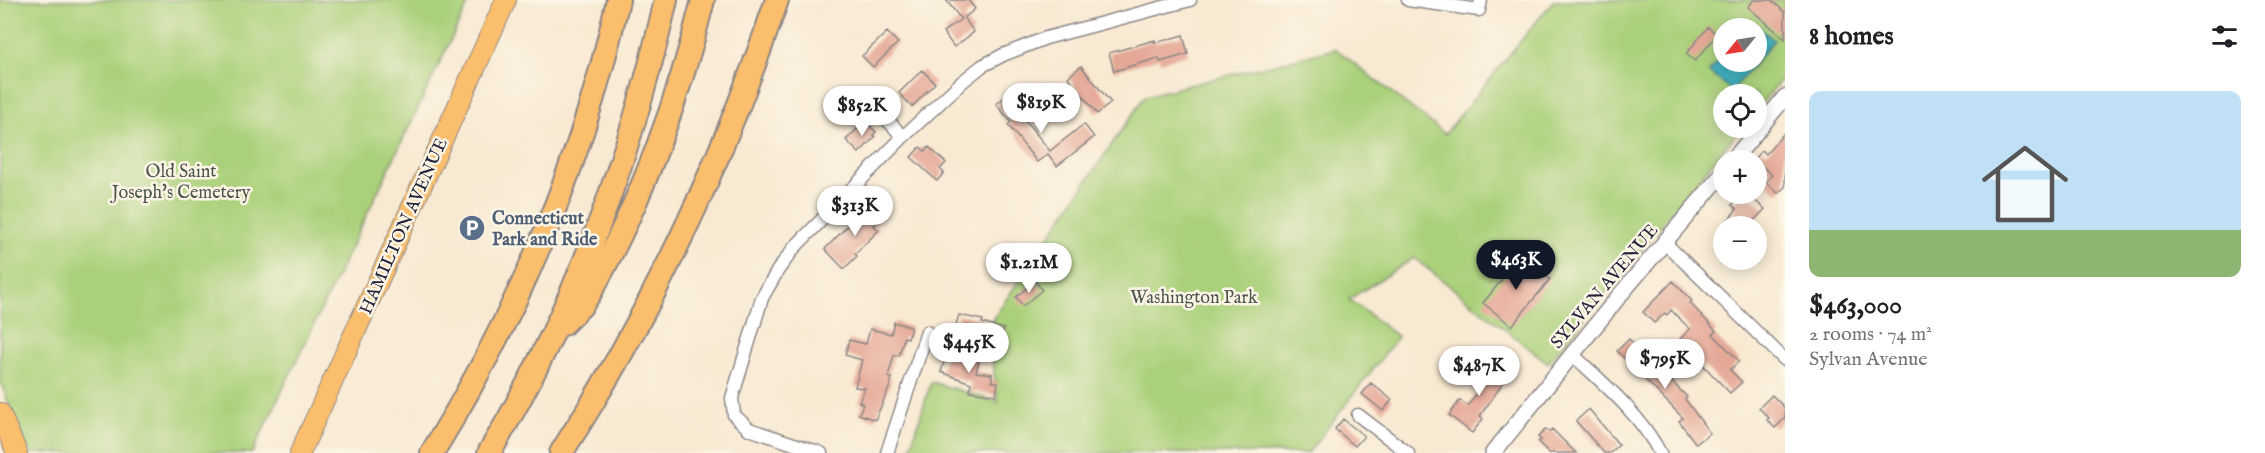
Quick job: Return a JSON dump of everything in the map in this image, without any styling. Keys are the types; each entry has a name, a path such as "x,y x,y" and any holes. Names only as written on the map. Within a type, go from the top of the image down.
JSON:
{"highway":[{"path":"432,453 485,360 545,234 590,109 618,0"},
{"path":"489,453 552,333 588,254 626,152 666,0"},
{"path":"552,333 570,318 586,299 625,221 671,109 703,0"},
{"path":"561,453 622,354 690,221 739,106 777,0"}],"main road":[{"name":"HAMILTON AVENUE","path":"300,453 506,0"},
{"path":"0,413 17,453"}],"street":[{"path":"821,453 749,429 734,415 732,398 762,298 794,248 903,137 982,66 1046,38 1190,0"},
{"path":"1408,0 1480,5"},
{"path":"840,95 856,95 870,103 903,137"},
{"path":"1741,150 1785,98"},
{"name":"SYLVAN AVENUE","path":"1493,453 1572,354 1713,185"},
{"path":"1665,243 1785,360"},
{"path":"887,453 927,332"},
{"path":"1572,354 1641,422 1660,453"},
{"path":"1358,415 1407,453"}],"green space":[{"name":"Old Saint Joseph's Cemetery","path":"0,0 470,0 252,453 30,453 0,382"},
{"name":"Washington Park","path":"1554,0 1785,0 1785,75 1767,97 1767,84 1713,84 1713,138 1733,138 1723,150 1713,150 1713,162 1548,363 1414,258 1349,299 1398,337 1308,453 909,453 931,382 998,402 988,326 1145,96 1336,49 1445,134"}],"water":[{"path":"1767,34 1774,40 1767,49"},
{"path":"1713,67 1713,72 1748,72 1738,84 1724,84 1709,72"}],"building":[{"path":"946,0 968,0 975,9 964,18 974,32 954,47 943,32 961,19"},
{"path":"1754,0 1771,0 1785,12 1785,39 1767,23 1767,18 1761,18 1748,7"},
{"path":"1708,27 1713,31 1713,40 1695,61 1686,54"},
{"path":"887,32 898,43 873,67 862,56"},
{"path":"1183,35 1188,54 1160,62 1159,58 1114,71 1109,53"},
{"path":"1081,66 1111,103 1097,114 1068,77"},
{"path":"922,70 935,83 912,107 899,93"},
{"path":"1010,93 1025,112 1021,115 1050,151 1084,124 1094,137 1057,166 1048,154 1037,162 1008,125 1011,122 996,104"},
{"path":"865,121 876,132 873,135 875,137 859,153 846,140"},
{"path":"1785,132 1785,187 1778,193 1767,183 1772,175 1767,171 1767,153"},
{"path":"920,147 925,151 929,147 946,163 940,169 944,173 937,181 911,157"},
{"path":"873,203 880,206 882,210 874,226 879,230 855,254 857,256 844,269 825,249 861,212 866,218"},
{"path":"1759,204 1765,209 1758,216 1731,216 1737,209 1732,205"},
{"path":"1521,256 1550,279 1512,326 1483,303"},
{"path":"1035,281 1042,290 1023,306 1016,297"},
{"path":"1673,281 1716,331 1713,334 1739,361 1730,370 1742,382 1730,393 1679,340 1690,329 1671,310 1654,323 1643,312"},
{"path":"959,315 983,320 982,323 1004,329 1001,339 955,327"},
{"path":"894,322 911,327 908,338 904,337 899,356 894,355 888,377 892,378 890,386 875,420 859,414 863,404 859,402 865,388 855,387 862,360 845,355 849,340 866,344 870,329 891,334"},
{"path":"1629,339 1687,397 1685,399 1710,433 1696,444 1679,421 1683,418 1617,351"},
{"path":"947,353 979,361 976,372 992,374 992,382 998,382 996,395 970,391 971,383 941,372"},
{"path":"1480,358 1507,377 1480,416 1483,419 1472,433 1449,415 1460,400 1468,406 1487,378 1473,369"},
{"path":"1371,383 1392,400 1383,411 1362,394"},
{"path":"1772,395 1785,408 1785,418 1775,428 1759,408"},
{"path":"1589,409 1619,445 1610,453 1604,453 1576,421"},
{"path":"1343,419 1364,436 1355,446 1335,429"},
{"path":"1546,429 1549,432 1552,429 1576,453 1549,453 1538,442 1541,440 1538,437"}],"place":[{"name":"Connecticut Park and Ride","path":"472,228"}]}
